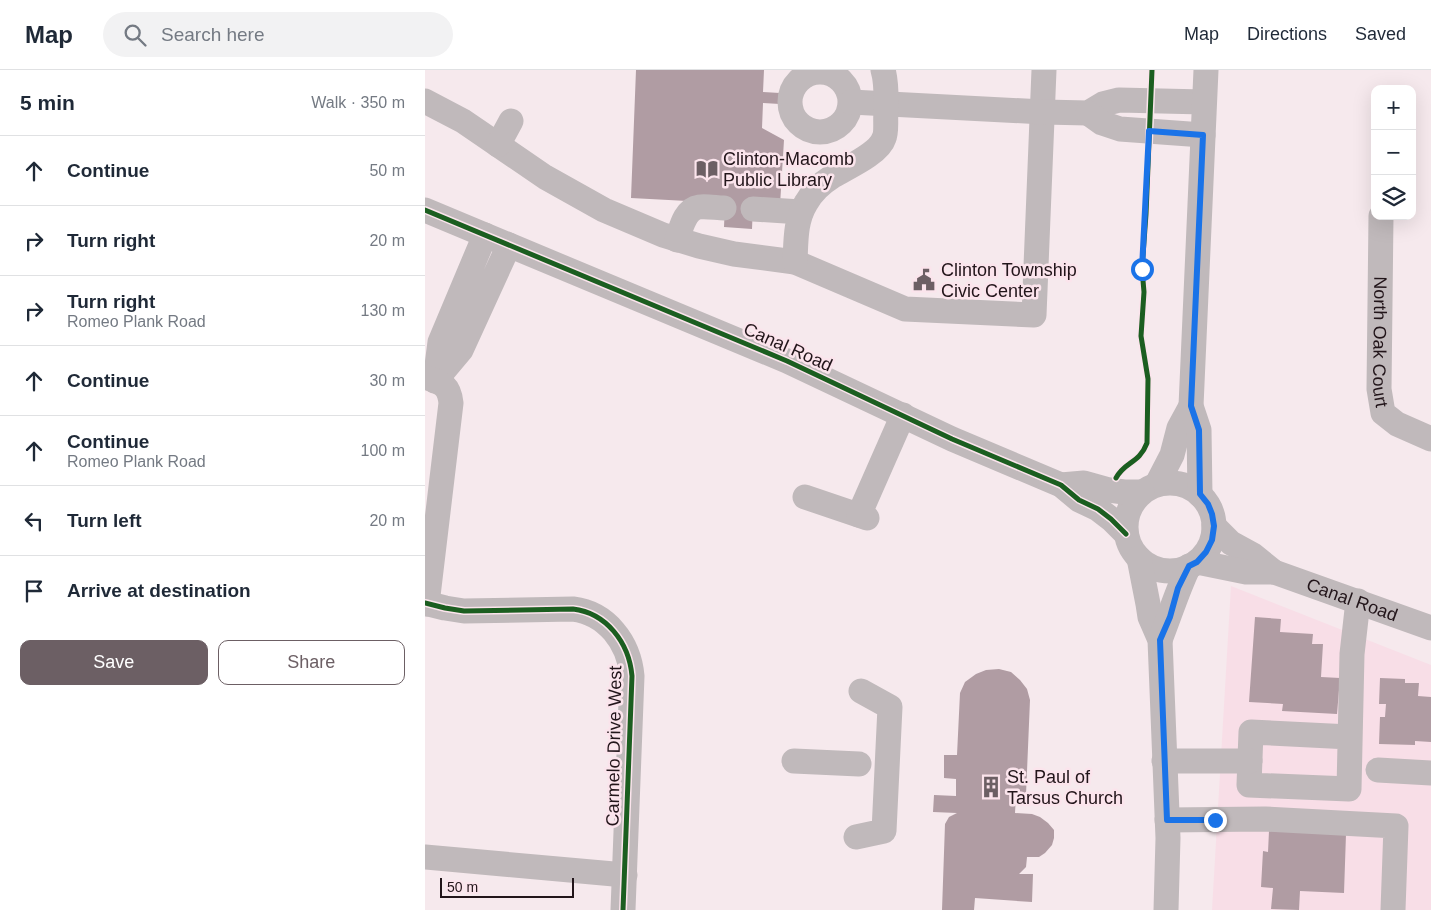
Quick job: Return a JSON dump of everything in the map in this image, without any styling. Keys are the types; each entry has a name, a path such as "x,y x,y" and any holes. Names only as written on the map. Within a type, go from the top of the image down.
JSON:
{"street":[{"path":"795,262 798,218 806,202 817,188 875,151 884,139 886,104 885,74 883,70"},
{"path":"425,101 463,121 545,177 604,210 677,240 734,254 795,262 905,309 1034,315 1044,70"},
{"path":"1200,494 1199,430 1191,406 1205,70"},
{"path":"1088,114 1103,104 1119,100 1204,102"},
{"path":"851,102 1088,114 1102,123 1120,130 1203,135"},
{"path":"498,145 511,121"},
{"path":"677,240 683,221 689,213 698,207 724,208"},
{"name":"Canal Road","path":"425,210 787,361 961,442 1061,484 1079,500 1111,519 1126,534"},
{"path":"753,210 801,212"},
{"name":"North Oak Court","path":"1381,220 1379,388 1383,413 1397,424 1431,439"},
{"path":"430,379 441,342 485,235"},
{"path":"430,379 461,350 509,246"},
{"path":"426,604 451,404 451,394 447,388 430,379"},
{"path":"1191,406 1179,428 1172,455 1149,488 1131,504 1126,518 1126,534 1133,551 1150,566 1176,571 1193,564"},
{"path":"805,497 863,517 903,415"},
{"path":"1149,488 1172,482 1187,486 1200,494 1208,504 1214,526 1212,540 1206,552 1193,564 1178,588 1170,617 1160,640"},
{"name":"Canal Road","path":"1061,484 1084,483 1124,492 1149,488"},
{"name":"Canal Road","path":"1214,526 1231,543 1253,555 1274,572"},
{"path":"1139,558 1150,617 1160,640 1168,838 1166,910"},
{"name":"Canal Road","path":"1193,564 1246,572 1274,572 1431,628"},
{"path":"1350,737 1251,732 1249,785 1349,789 1352,654 1358,601"},
{"name":"Carmelo Drive West","path":"426,604 464,611 581,610 603,620 618,638 628,657 632,676 623,910"},
{"path":"856,837 884,831 890,707 861,691"},
{"path":"795,761 859,764"},
{"path":"1164,761 1250,761"},
{"path":"1379,770 1431,773"},
{"path":"1167,820 1265,819 1396,826 1393,910"},
{"path":"425,857 625,875"}],"shaded area":[{"path":"1231,586 1431,665 1431,910 1212,910"}],"building":[{"name":"Clinton-Macomb Public Library","path":"636,70 764,70 763,92 780,93 780,104 763,103 762,128 784,140 780,205 753,204 752,229 724,227 725,203 631,198"},
{"path":"1255,617 1281,619 1280,632 1313,634 1312,644 1323,644 1321,677 1340,678 1337,714 1282,711 1283,704 1249,702"},
{"name":"St. Paul of Tarsus Church","path":"999,669 1011,672 1020,680 1027,689 1030,700 1026,795 1016,795 1015,813 1032,814 1040,817 1054,830 1054,838 1052,845 1045,853 1039,857 1027,857 1026,867 1019,874 1033,874 1032,902 975,898 974,910 942,910 945,824 949,817 957,813 933,812 934,795 956,796 956,779 944,778 944,755 957,755 960,693 965,682 986,670"},
{"path":"1380,678 1405,679 1405,683 1419,683 1418,696 1431,697 1431,742 1415,741 1415,745 1379,744 1380,717 1385,717 1386,704 1379,704"},
{"path":"1269,831 1346,834 1344,893 1300,891 1299,910 1271,909 1273,888 1261,887 1263,851 1268,852"}],"cycle path":[{"path":"1116,478 1124,468 1140,455 1147,443 1148,379 1141,336 1144,292 1142,269 1152,70"},
{"path":"425,210 787,361 952,439 1061,485 1079,500 1098,509 1126,534"},
{"path":"425,603 464,611 573,609 596,616 614,631 621,641 630,664 632,676 623,910"}],"place":[{"name":"Clinton-Macomb Public Library","path":"707,169"},
{"name":"Clinton Township Civic Center","path":"924,280"},
{"name":"St. Paul of Tarsus Church","path":"991,787"}],"route":[{"path":"1142,269 1149,131 1203,135 1191,406 1199,430 1200,494 1208,504 1214,526 1212,540 1206,552 1197,562 1189,566 1178,588 1170,617 1160,640 1167,820 1215,820"}]}
